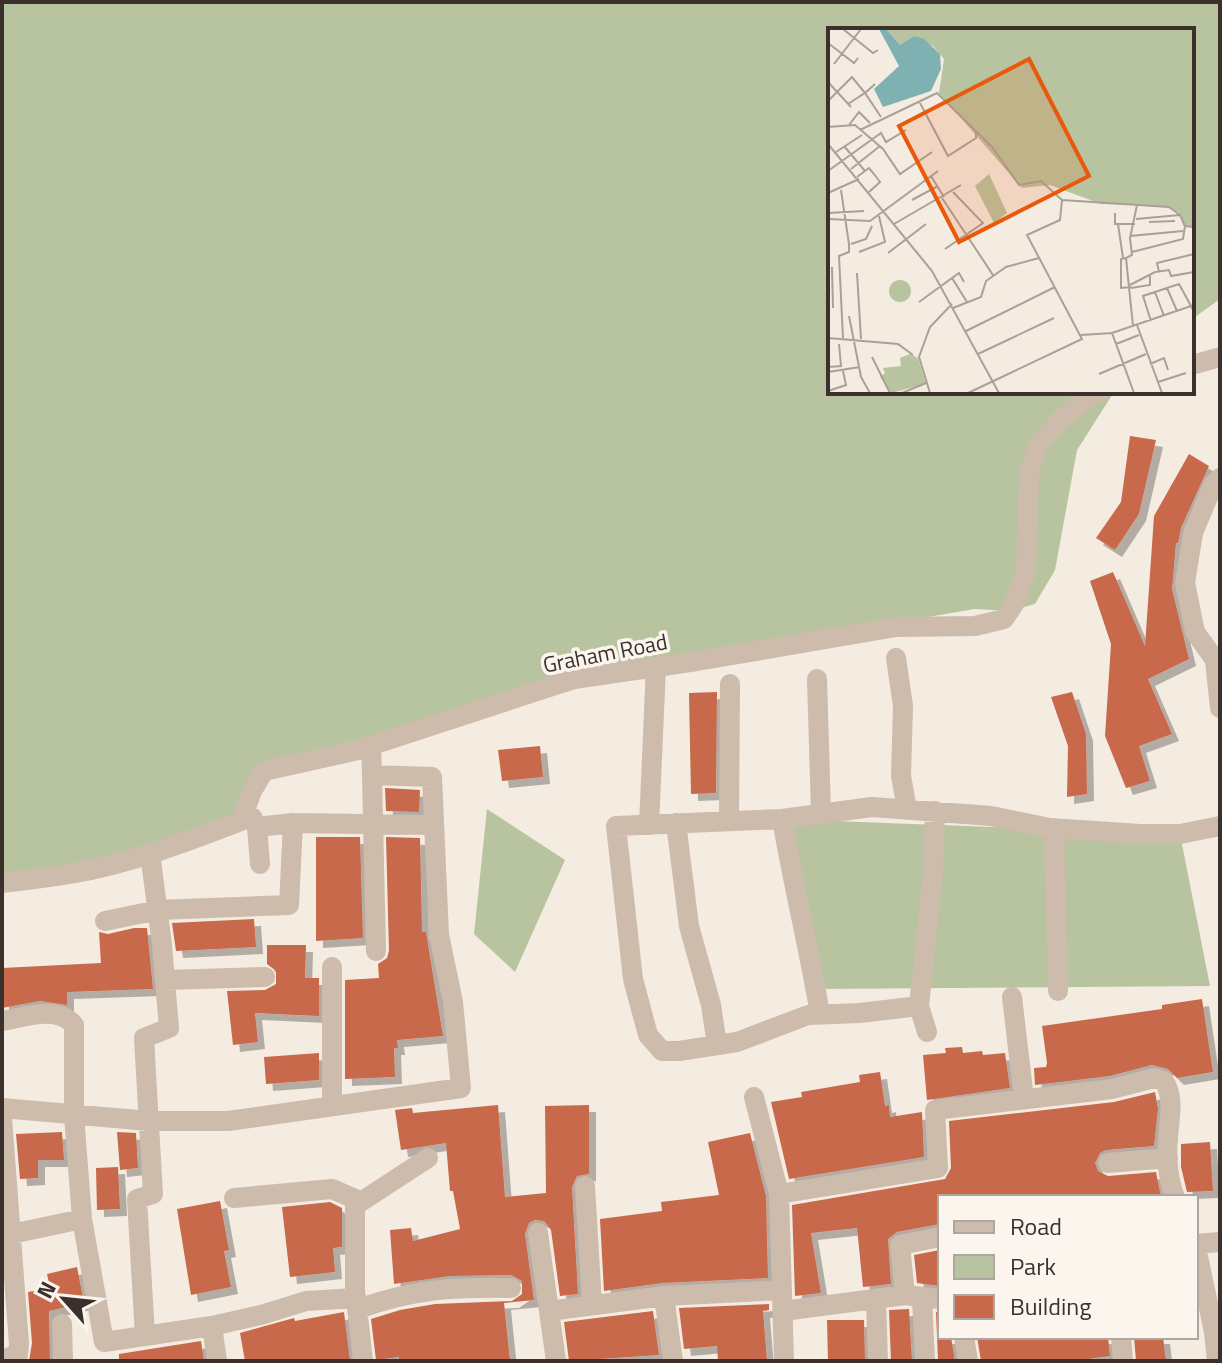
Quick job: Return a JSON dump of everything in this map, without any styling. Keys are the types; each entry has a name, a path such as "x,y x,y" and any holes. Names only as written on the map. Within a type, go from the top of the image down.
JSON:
{"street":[{"path":"1194,364 1220,357"},
{"name":"Graham Road","path":"2,883 72,874 150,853 241,821 264,771 371,745 574,679 896,627 975,626 1004,619 1014,604 1026,571 1029,474 1038,445 1060,420 1092,394"},
{"path":"1220,478 1213,485 1193,533 1185,583 1195,632 1218,660 1220,708"},
{"path":"896,658 903,706 901,776 907,809"},
{"path":"649,825 656,667"},
{"path":"817,679 821,813"},
{"path":"729,821 730,684"},
{"path":"371,745 376,951"},
{"path":"2,1108 149,1121 228,1121 461,1088 453,1002 439,935 432,777 372,775"},
{"path":"246,807 257,827 260,864"},
{"path":"919,1006 808,1015 737,1042 662,1051 648,1035 633,979 616,826 782,819 872,807 991,816 1054,828 1180,834 1220,826"},
{"path":"927,1032 919,1006 933,873 935,811"},
{"path":"782,819 793,886 810,949 820,1014"},
{"path":"257,827 293,823 434,825"},
{"path":"105,921 158,910 289,905 293,823"},
{"path":"676,823 689,926 711,1005 717,1045"},
{"path":"1054,828 1058,991"},
{"path":"145,1336 137,1199 153,1194 144,1038 169,1028 150,853"},
{"path":"332,967 332,1105"},
{"path":"165,980 265,977"},
{"path":"1012,997 1024,1099"},
{"path":"2,1021 54,1013 67,1017 74,1025 74,1115 82,1219 105,1352 145,1336 212,1326 306,1301 357,1303 455,1287 511,1288"},
{"path":"779,1194 938,1168 935,1110 1112,1089 1154,1078 1164,1081 1169,1089 1171,1114 1167,1141 1170,1185 1174,1195"},
{"path":"754,1097 779,1194 784,1361"},
{"path":"2,1118 6,1236 19,1350 14,1357 2,1360"},
{"path":"356,1202 428,1158"},
{"path":"1108,1163 1168,1158"},
{"path":"585,1186 592,1305"},
{"path":"234,1198 332,1189 356,1202"},
{"path":"356,1202 357,1303 363,1361"},
{"path":"6,1236 82,1219"},
{"path":"538,1233 556,1361"},
{"path":"925,1361 922,1297 900,1245 938,1237"},
{"path":"1198,1246 1220,1242"},
{"path":"1198,1253 1216,1320 1217,1361"},
{"path":"664,1296 673,1361"},
{"path":"549,1311 664,1296 783,1301 876,1301 922,1297"},
{"path":"876,1301 878,1361"},
{"path":"62,1324 63,1361"},
{"path":"212,1326 217,1361"},
{"path":"964,1339 968,1361"},
{"path":"1116,1360 1121,1339"}],"green space":[{"path":"2,2 1220,2 1220,299 1194,318 1194,28 828,28 828,394 1113,394 1077,450 1055,570 1035,604 1008,611 975,609 693,657 261,764 239,816 66,870 2,880"},
{"path":"487,809 565,860 515,972 474,934"},
{"path":"782,819 1180,834 1210,986 818,989"}],"building":[{"path":"1130,436 1156,440 1139,514 1115,550 1096,538 1121,502"},
{"path":"1189,454 1209,466 1176,543 1172,589 1189,659 1148,679 1172,734 1139,746 1150,781 1126,788 1105,736 1111,644 1090,581 1113,572 1145,646 1154,516"},
{"path":"717,692 716,793 691,794 689,693"},
{"path":"1072,692 1086,734 1087,794 1067,797 1068,746 1051,697"},
{"path":"540,746 543,777 502,781 498,750"},
{"path":"385,788 420,790 419,812 386,811"},
{"path":"316,837 360,837 363,938 316,941"},
{"path":"386,837 420,838 422,932 426,932 443,1036 397,1040 398,1048 394,1048 395,1077 345,1079 345,980 379,978 378,964 387,958 389,951"},
{"path":"254,919 256,947 176,951 172,923"},
{"path":"147,928 153,989 67,992 67,1005 40,1001 2,1008 2,968 101,963 99,932 108,934"},
{"path":"267,945 306,945 305,978 319,978 319,1016 255,1013 258,1042 233,1045 227,991 265,990 276,984 276,971 267,964"},
{"path":"1202,999 1213,1072 1177,1078 1168,1069 1152,1065 1110,1076 1035,1085 1034,1068 1046,1067 1047,1063 1042,1026 1162,1009 1162,1005"},
{"path":"962,1047 963,1053 1005,1053 1010,1088 927,1100 923,1055 946,1053 945,1048"},
{"path":"319,1053 319,1080 266,1084 264,1057"},
{"path":"880,1072 885,1106 889,1105 890,1117 922,1112 924,1157 789,1179 771,1102 802,1097 801,1092 860,1082 859,1075"},
{"path":"1155,1092 1158,1109 1154,1146 1106,1150 1100,1153 1095,1163 1098,1171 1108,1176 1156,1172 1161,1195 938,1195 938,1224 897,1232 888,1239 891,1284 863,1287 857,1228 811,1233 821,1293 795,1296 792,1205 945,1179 951,1168 949,1121 1114,1102"},
{"path":"498,1105 505,1197 546,1193 545,1106 589,1105 589,1174 577,1176 572,1187 578,1294 560,1296 551,1230 544,1221 535,1220 529,1223 525,1234 534,1300 504,1303 510,1361 399,1361 399,1357 376,1360 371,1319 435,1304 512,1301 522,1294 522,1281 511,1275 450,1276 394,1284 390,1230 411,1228 413,1241 460,1229 453,1191 450,1191 446,1143 401,1150 395,1110 412,1108 413,1113"},
{"path":"62,1132 64,1160 38,1160 38,1178 20,1179 16,1134"},
{"path":"117,1132 136,1133 138,1168 120,1170"},
{"path":"750,1133 766,1196 768,1278 663,1283 604,1291 600,1219 662,1211 661,1202 719,1195 708,1142"},
{"path":"1210,1142 1213,1191 1187,1192 1181,1167 1181,1144"},
{"path":"118,1167 120,1209 97,1210 96,1168"},
{"path":"220,1201 229,1250 224,1251 231,1287 191,1295 177,1209"},
{"path":"330,1202 342,1208 342,1247 333,1248 335,1272 290,1277 282,1207"},
{"path":"938,1250 938,1286 917,1283 914,1255"},
{"path":"77,1267 84,1303 49,1311 50,1361 29,1361 32,1343 28,1292 50,1288 47,1274"},
{"path":"769,1304 769,1310 763,1311 767,1361 718,1361 717,1346 684,1349 679,1308"},
{"path":"909,1309 912,1361 891,1361 889,1310"},
{"path":"653,1311 659,1355 569,1361 564,1322"},
{"path":"344,1312 350,1361 245,1361 240,1333 294,1318 295,1321"},
{"path":"936,1312 938,1339 951,1339 955,1361 938,1361"},
{"path":"827,1320 864,1320 865,1361 828,1361"},
{"path":"977,1339 1108,1339 1110,1356 1074,1361 981,1361"},
{"path":"1134,1339 1163,1339 1166,1361 1136,1361"},
{"path":"201,1341 204,1361 119,1361 119,1354"}]}
